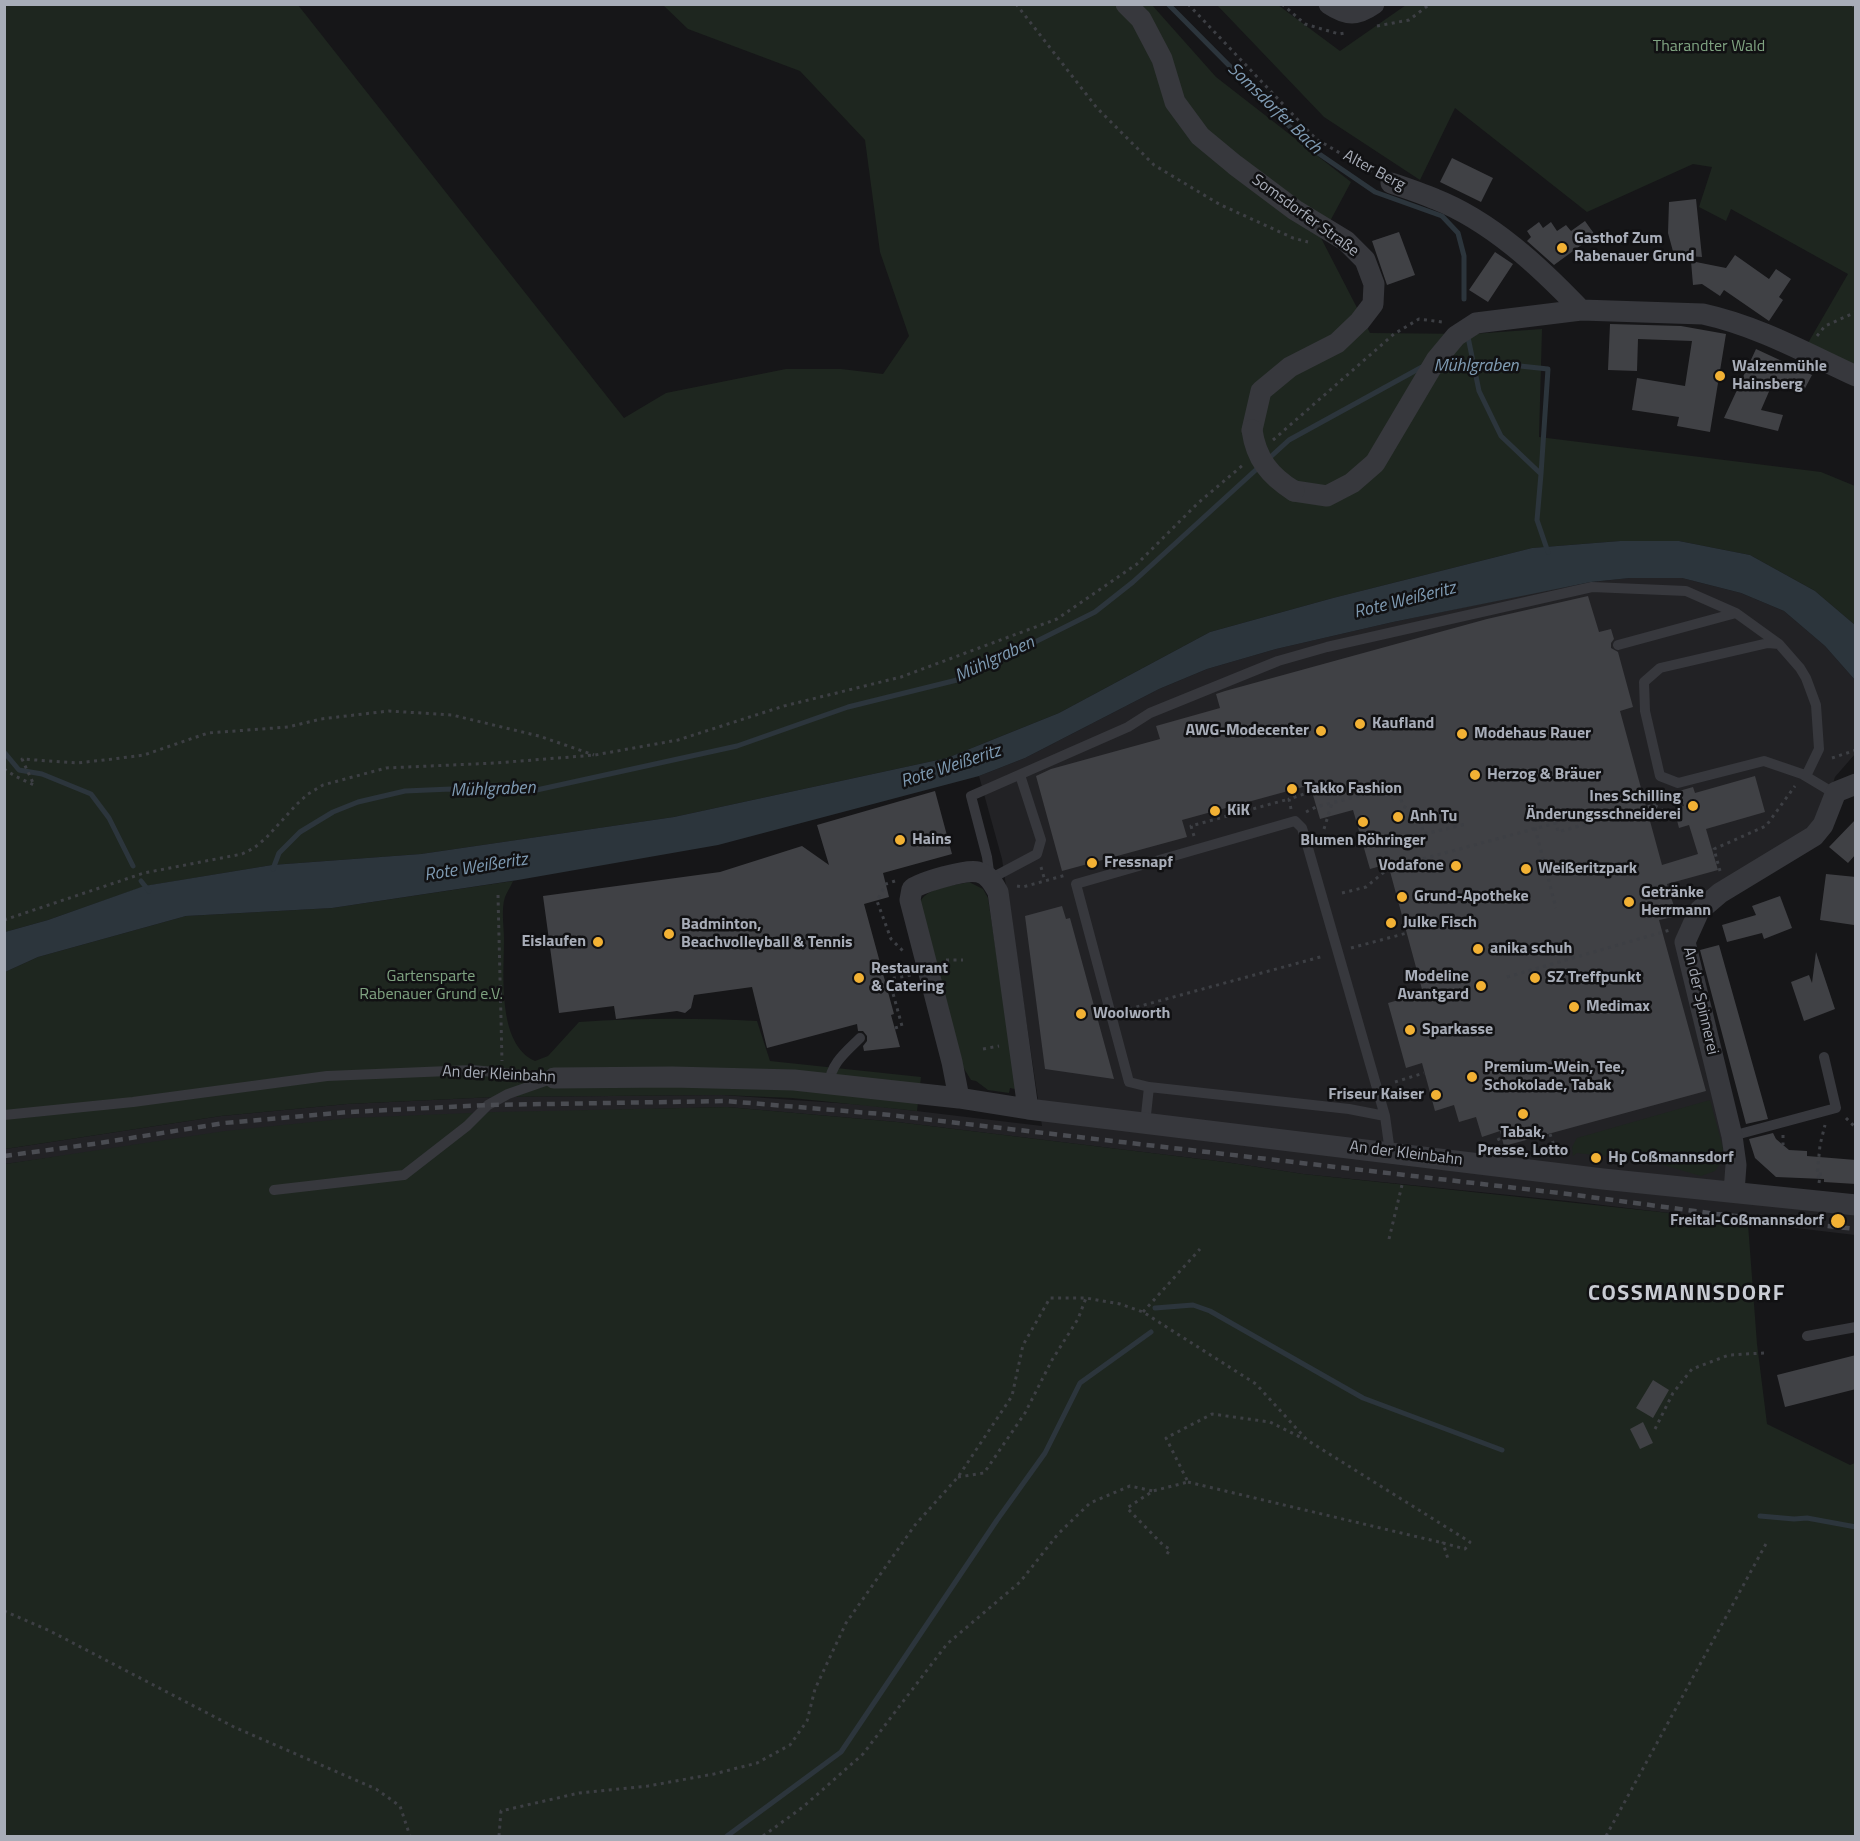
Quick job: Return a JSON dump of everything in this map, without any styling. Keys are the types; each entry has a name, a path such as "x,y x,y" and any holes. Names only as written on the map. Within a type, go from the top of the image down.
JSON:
{"street":[{"name":"Somsdorfer Straße","path":"1126,4 1141,19 1162,59 1175,102 1200,136 1234,165 1295,210 1346,242 1365,260 1374,284 1373,304 1360,321 1337,343 1290,367 1261,391 1252,430 1258,454 1276,480 1294,490 1327,496 1352,483 1375,463 1431,369 1456,336 1476,323 1581,310 1704,314 1723,318 1769,335 1856,376"},
{"path":"1329,4 1340,12 1361,13 1374,4"},
{"name":"Alter Berg","path":"1391,183 1437,199 1485,226 1536,266 1581,310"},
{"name":"An der Spinnerei","path":"1734,1192 1736,1165 1732,1136 1685,942 1699,911 1720,893 1814,836 1846,788"},
{"path":"959,1098 952,1062 919,968 910,900 912,889 922,882 976,871 986,875 998,892 1028,1109"},
{"name":"An der Kleinbahn","path":"554,1078 672,1077 795,1080 959,1098 1145,1124 1603,1179 1856,1205"}],"lane":[{"path":"1020,775 1041,840 1037,854 990,879 972,796 1128,727 1150,713 1278,661 1327,647 1592,587 1686,591 1736,613 1779,644 1800,668 1816,705 1819,749 1804,775"},
{"path":"1618,645 1736,613"},
{"path":"1779,644 1768,643 1660,668 1644,682 1645,711 1660,776 1678,783 1764,761 1804,775 1827,789 1846,788"},
{"path":"1385,1116 1350,1109 1149,1087 1129,1082 1076,884 1295,821 1302,828 1385,1116 1390,1152"},
{"path":"829,1084 830,1071 860,1038"},
{"path":"1732,1136 1836,1108 1824,1057"},
{"name":"An der Kleinbahn","path":"4,1115 133,1102 327,1076 473,1070 554,1078"},
{"path":"274,1190 404,1175 467,1126 488,1105 508,1094 554,1078"},
{"path":"1145,1124 1149,1087"},
{"path":"1807,1336 1856,1327"}],"path":[{"path":"1016,4 1097,108 1154,165 1219,204 1293,238 1312,243"},
{"name":"Alter Berg","path":"1188,4 1316,140 1391,183"},
{"path":"1852,4 1856,9"},
{"path":"1815,338 1825,326 1856,312"},
{"path":"1267,445 1394,334 1419,319 1443,322"},
{"path":"4,920 144,873 242,854 266,838 303,799 323,785 386,768 496,763 596,755 678,741 784,706 901,677 1057,619 1137,564 1198,504 1249,460"},
{"path":"4,769 34,784 21,759 77,763 123,758 144,755 208,733 288,727 321,719 389,711 452,715 539,736 596,755"},
{"path":"1813,762 1856,750"},
{"path":"1722,881 1714,849 1766,826 1804,775"},
{"path":"1397,785 1403,806 1416,813 1424,834 1466,824"},
{"path":"1316,807 1378,791"},
{"path":"1198,850 1191,826 1289,801 1306,794"},
{"path":"1324,829 1332,803"},
{"path":"1342,893 1366,887 1389,868 1556,823 1558,832 1654,805 1677,819"},
{"path":"1535,828 1556,908"},
{"path":"895,1028 902,1026 890,980 919,968 891,939 877,901 886,884 896,881"},
{"path":"1039,883 1045,881"},
{"path":"498,895 502,1073"},
{"path":"1111,1014 1407,933"},
{"path":"1507,977 1662,933"},
{"path":"1395,1082 1424,1073"},
{"path":"1821,1170 1820,1178 1817,1176 1820,1145 1828,1111"},
{"path":"1550,1134 1559,1162"},
{"path":"1389,1239 1402,1185"},
{"path":"1143,1312 1200,1249"},
{"path":"499,1836 501,1811 579,1793 648,1786 714,1774 757,1763 790,1745 807,1721 815,1689 846,1623 915,1525 958,1477 1012,1396 1023,1345 1050,1298 1086,1298 1120,1304 1143,1312 1256,1384 1307,1440"},
{"path":"958,1477 984,1473 1025,1413 1052,1360 1078,1319 1086,1298"},
{"path":"1655,1429 1673,1393 1692,1369 1729,1355 1764,1353"},
{"path":"1167,1554 1170,1549 1164,1546 1127,1508 1153,1491 1188,1482 1465,1549 1470,1542 1307,1440 1270,1422 1212,1414 1166,1438 1188,1482"},
{"path":"763,1836 803,1807 863,1754 947,1644 1020,1582 1058,1534 1090,1503 1131,1486 1153,1491"},
{"path":"1606,1836 1767,1542"},
{"path":"1443,1543 1448,1559"},
{"path":"4,1611 50,1631 234,1727 376,1789 400,1806 410,1836"}],"shaded area":[{"path":"1630,578 1682,578 1741,593 1784,611 1825,646 1855,680 1855,754 1835,777 1814,841 1680,927 1741,1202 1855,1213 1855,1235 1568,1201 1303,1174 1225,1162 897,1122 727,1107 468,1114 101,1151 5,1164 5,1149 221,1116 347,1104 495,1097 722,1095 866,1105 1042,1126 1002,859 979,776 1025,758 1159,689 1207,669 1276,649 1393,622 1537,592 1591,582"}],"green space":[{"path":"5,5 298,5 624,418 666,393 786,369 841,369 883,374 909,336 880,252 865,140 800,71 688,29 663,5 1152,5 1216,77 1351,182 1321,238 1370,333 1472,334 1542,329 1539,437 1821,472 1855,486 1855,625 1815,591 1750,555 1679,541 1620,541 1532,548 1333,598 1210,632 1059,713 947,758 674,817 421,854 272,865 145,886 48,920 5,932"},
{"name":"Tharandter Wald","path":"1217,5 1278,5 1340,51 1406,5 1855,5 1855,366 1808,343 1848,274 1731,209 1726,221 1699,207 1712,167 1693,164 1587,212 1455,108 1420,180 1324,117"},
{"name":"Gartensparte Rabenauer Grund e.V.","path":"513,881 503,907 505,1007 514,1040 523,1052 535,1061 548,1056 579,1022 668,1019 757,1021 770,1061 921,1077 917,1111 792,1098 722,1095 495,1097 347,1104 221,1116 5,1149 5,972 38,957 186,916 332,908"},
{"path":"969,882 983,889 988,898 1016,1084 1015,1089 1010,1088 1009,1093 988,1090 971,1080 963,1067 919,905 927,894 933,891"},
{"path":"1710,1100 1723,1148 1722,1161 1715,1171 1701,1176 1650,1161 1577,1153 1573,1156 1572,1147 1577,1138"},
{"path":"727,1107 897,1122 1225,1162 1303,1174 1679,1214 1748,1224 1757,1344 1767,1424 1850,1465 1855,1463 1855,1836 5,1836 5,1164 225,1131 351,1118"}],"water":[{"name":"Rote Weißeritz","path":"1620,541 1679,541 1750,555 1815,591 1855,625 1855,680 1825,646 1784,611 1741,593 1682,578 1630,578 1591,582 1393,622 1276,649 1207,669 1159,689 1025,758 979,776 718,845 518,880 332,908 186,916 38,957 5,972 5,932 48,920 144,886 272,865 421,854 674,817 947,758 1059,713 1210,632 1333,598 1532,548"}],"building":[{"path":"1452,158 1493,178 1481,202 1440,182"},
{"path":"1696,199 1702,257 1674,255 1668,233 1669,202"},
{"path":"1585,221 1595,235 1554,265 1527,241 1531,237 1527,231 1539,222 1543,228 1551,222 1557,231 1566,225 1571,231"},
{"path":"1399,232 1415,275 1387,285 1372,241"},
{"path":"1495,252 1513,264 1488,302 1469,290"},
{"path":"1735,255 1769,279 1776,269 1791,279 1779,297 1783,300 1769,321 1724,290 1720,296 1702,284 1693,285 1691,261 1726,268"},
{"path":"1610,324 1681,326 1726,334 1710,432 1677,426 1679,417 1632,410 1637,378 1685,386 1692,341 1638,339 1637,371 1608,370"},
{"path":"1756,349 1812,375 1802,394 1774,380 1761,410 1783,415 1778,431 1724,418"},
{"name":"Weißeritzpark","path":"1588,596 1599,632 1611,629 1614,639 1611,648 1618,652 1633,707 1620,711 1662,865 1698,854 1689,825 1679,828 1674,809 1684,806 1679,791 1693,787 1695,793 1755,776 1765,812 1706,829 1718,870 1667,884 1677,916 1659,920 1706,1091 1504,1146 1500,1131 1482,1137 1476,1117 1459,1122 1454,1105 1435,1111 1422,1063 1406,1068 1388,1003 1423,993 1388,864 1370,869 1353,810 1320,819 1310,785 1182,820 1187,837 1062,871 1036,776 1051,769 1160,739 1156,726 1220,708 1216,694 1225,691 1487,619"},
{"path":"935,791 952,854 883,873 889,897 864,904 894,1014 891,1015 900,1047 864,1051 863,1046 867,1041 867,1036 863,1031 858,1031 857,1024 767,1048 752,987 694,995 691,1008 685,1013 677,1011 616,1019 614,1006 559,1013 543,896 720,872 802,846 829,865 817,825"},
{"path":"1856,819 1856,854 1848,863 1829,847"},
{"path":"1826,874 1856,877 1854,925 1820,920"},
{"path":"1780,896 1792,928 1764,939 1762,933 1727,942 1722,925 1756,915 1752,906"},
{"path":"1062,906 1066,919 1070,918 1114,1079 1045,1069 1025,916"},
{"path":"1719,945 1768,1119 1746,1124 1700,950"},
{"path":"1816,952 1835,1009 1804,1021 1791,982 1809,975 1812,983"},
{"path":"1773,1133 1776,1139 1789,1150 1807,1151 1807,1156 1856,1160 1856,1184 1824,1182 1824,1179 1776,1177 1755,1158 1749,1139"},
{"path":"1856,1355 1856,1389 1785,1407 1777,1375"},
{"path":"1653,1380 1669,1390 1653,1418 1636,1408"},
{"path":"1643,1422 1653,1443 1640,1449 1630,1429"}],"waterway":[{"name":"Somsdorfer Bach","path":"1168,4 1312,149 1375,192 1442,216 1458,233 1464,256 1464,299"},
{"name":"Somsdorfer Bach","path":"1468,337 1479,391 1501,436 1541,474 1537,520 1548,552"},
{"name":"Mühlgraben","path":"1440,365 1492,363 1548,369 1541,474"},
{"name":"Mühlgraben","path":"1266,461 1289,440 1422,367"},
{"name":"Mühlgraben","path":"273,869 279,853 300,832 333,812 358,802 405,791 451,789 532,791 737,746 848,707 961,679 1095,612 1133,582 1259,467"},
{"path":"4,752 19,770 42,774 91,794 109,818 133,866"},
{"path":"141,881 149,891"},
{"path":"1155,1308 1193,1305 1210,1311 1363,1398 1502,1450"},
{"path":"727,1836 841,1752 997,1520 1045,1453 1080,1383 1151,1332"},
{"path":"1760,1516 1807,1518 1856,1527"}],"railway":[{"path":"4,1156 224,1123 349,1112 488,1105 726,1101 881,1114 1856,1229"}],"place":[{"name":"Gasthof Zum Rabenauer Grund","path":"1562,248"},
{"name":"Walzenmühle Hainsberg","path":"1720,376"},
{"name":"Kaufland","path":"1360,724"},
{"name":"AWG-Modecenter","path":"1321,731"},
{"name":"Modehaus Rauer","path":"1462,734"},
{"name":"Herzog & Bräuer","path":"1475,775"},
{"name":"Takko Fashion","path":"1292,789"},
{"name":"Ines Schilling Änderungsschneiderei","path":"1693,806"},
{"name":"KiK","path":"1215,811"},
{"name":"Anh Tu","path":"1398,817"},
{"name":"Blumen Röhringer","path":"1363,822"},
{"name":"Hains","path":"900,840"},
{"name":"Fressnapf","path":"1092,863"},
{"name":"Vodafone","path":"1456,866"},
{"name":"Weißeritzpark","path":"1526,869"},
{"name":"Grund-Apotheke","path":"1402,897"},
{"name":"Getränke Herrmann","path":"1629,902"},
{"name":"Julke Fisch","path":"1391,923"},
{"name":"Badminton, Beachvolleyball & Tennis","path":"669,934"},
{"name":"Eislaufen","path":"598,942"},
{"name":"anika schuh","path":"1478,949"},
{"name":"Restaurant & Catering","path":"859,978"},
{"name":"SZ Treffpunkt","path":"1535,978"},
{"name":"Modeline Avantgard","path":"1481,986"},
{"name":"Medimax","path":"1574,1007"},
{"name":"Woolworth","path":"1081,1014"},
{"name":"Sparkasse","path":"1410,1030"},
{"name":"Premium-Wein, Tee, Schokolade, Tabak","path":"1472,1077"},
{"name":"Friseur Kaiser","path":"1436,1095"},
{"name":"Tabak, Presse, Lotto","path":"1523,1114"},
{"name":"Hp Coßmannsdorf","path":"1596,1158"},
{"name":"Freital-Coßmannsdorf","path":"1838,1221"}],"district":[{"name":"COSSMANNSDORF","path":"1687,1295"}]}
